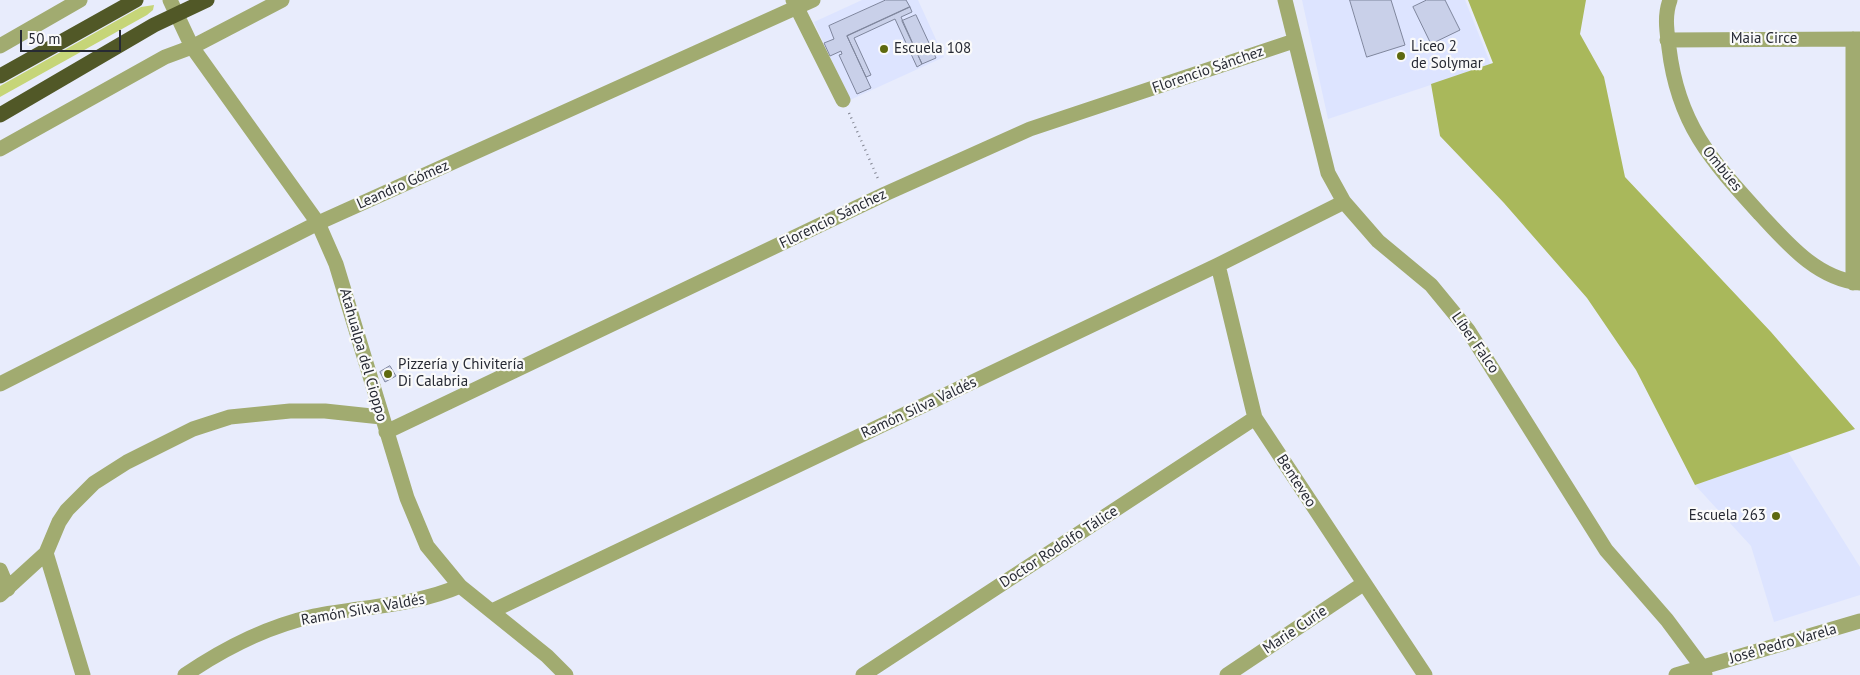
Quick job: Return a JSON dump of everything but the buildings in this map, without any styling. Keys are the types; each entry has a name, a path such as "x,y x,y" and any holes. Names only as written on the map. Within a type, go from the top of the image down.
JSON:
{"highway":[{"path":"0,76 136,0"},
{"path":"0,114 176,15 207,0"}],"street":[{"path":"0,46 80,0"},
{"name":"Atahualpa del Cioppo","path":"170,0 192,47 318,223 336,264 407,498 427,546 460,586 566,675"},
{"path":"0,149 164,57 192,47 282,0"},
{"name":"Leandro Gómez","path":"0,384 318,223 794,4 813,0"},
{"name":"Líber Falco","path":"1285,0 1328,173 1344,202 1378,241 1431,285 1468,330 1606,550 1667,620 1704,671"},
{"name":"Ombúes","path":"1670,0 1666,14 1671,66 1680,101 1698,140 1713,162 1809,263 1836,278 1856,283"},
{"path":"794,4 843,100"},
{"path":"1856,283 1857,39"},
{"name":"Maia Circe","path":"1668,40 1857,39"},
{"name":"Florencio Sánchez","path":"384,425 1030,129 1294,41"},
{"name":"Ramón Silva Valdés","path":"492,611 1218,265 1344,202"},
{"name":"Benteveo","path":"1218,265 1255,418 1363,584 1425,675"},
{"path":"4,592 46,553 59,522 94,483 127,462 193,429 230,417 290,411 325,412 384,425"},
{"name":"Doctor Rodolfo Tálice","path":"863,675 1255,418"},
{"path":"46,553 83,675"},
{"path":"0,570 4,592"},
{"name":"Marie Curie","path":"1227,675 1363,584"},
{"name":"Ramón Silva Valdés","path":"185,675 226,650 268,632 312,617 434,597 460,586"},
{"name":"José Pedro Varela","path":"1676,675 1704,671 1860,621"}],"path":[{"path":"843,100 885,194"}],"shaded area":[{"name":"Escuela 108","path":"862,0 918,0 944,57 850,100 814,22"},
{"name":"Liceo 2 de Solymar","path":"1302,0 1465,0 1491,65 1328,119"},
{"name":"Escuela 263","path":"1788,452 1860,567 1860,595 1774,622 1751,546 1695,485"}],"green space":[{"path":"1468,0 1586,0 1580,34 1604,77 1625,177 1771,332 1855,429 1695,485 1636,370 1587,298 1504,203 1440,136 1431,84 1493,63"},
{"path":"154,5 153,10 147,15 0,97 0,86 141,7"}],"place":[{"name":"Escuela 108","path":"884,49"},
{"name":"Liceo 2 de Solymar","path":"1401,56"},
{"name":"Pizzería y Chivitería Di Calabria","path":"388,374"},
{"name":"Escuela 263","path":"1776,516"}]}
